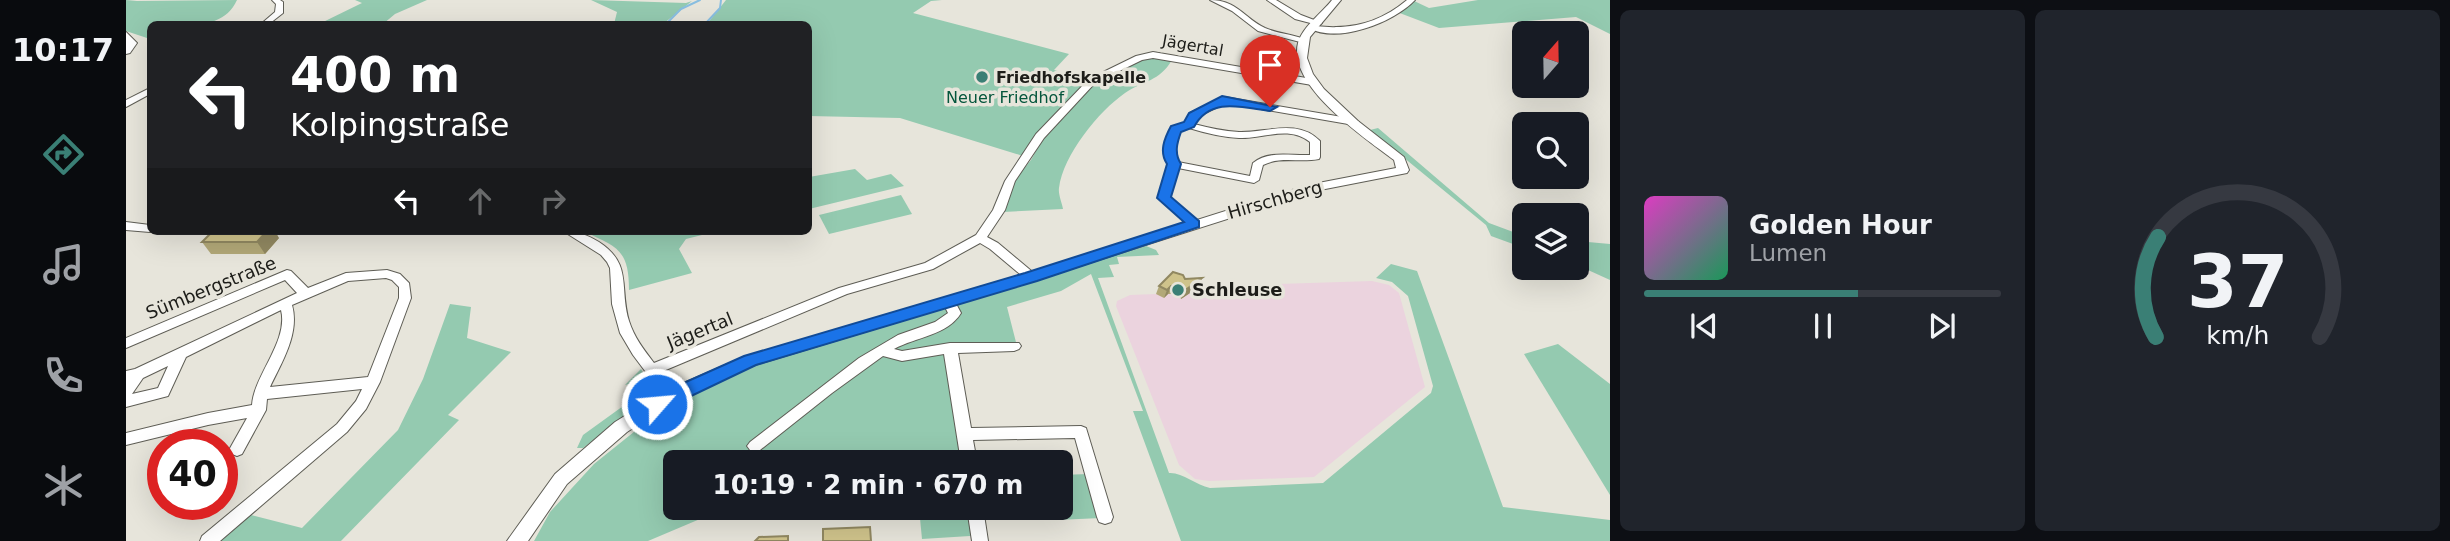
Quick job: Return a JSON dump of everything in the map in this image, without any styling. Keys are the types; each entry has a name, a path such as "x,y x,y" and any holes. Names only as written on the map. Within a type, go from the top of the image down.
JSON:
{"main road":[{"path":"126,35 132,43 126,51"}],"street":[{"path":"269,21 279,13 280,4 276,0"},
{"path":"1214,0 1235,9 1261,29 1304,41"},
{"path":"1271,0 1298,17 1327,30 1369,25 1412,0"},
{"path":"1333,1 1304,41 1302,61 1312,82 1354,122"},
{"name":"Jägertal","path":"652,370 843,291 929,266 980,238 999,210 1010,181 1040,136 1092,81 1139,58 1153,55 1312,82"},
{"path":"126,104 147,93"},
{"path":"1189,125 1193,115 1225,100 1354,122"},
{"name":"Hirschberg","path":"517,541 561,479 631,420 671,395 750,360 1031,277 1312,188 1403,170 1400,159 1354,122"},
{"path":"1174,164 1254,180 1258,163 1262,160 1285,155 1315,157 1315,141 1310,136 1275,130 1237,135 1189,125 1176,129 1170,157 1174,164 1164,198 1194,224"},
{"path":"129,229 147,228"},
{"path":"576,235 612,256 617,267 619,304 624,326 671,395"},
{"path":"980,238 994,246 1031,277"},
{"name":"Sümbergstraße","path":"126,343 287,274 305,293"},
{"path":"126,392 132,375 305,293 362,274 387,274 402,281 407,292 405,299 373,382 361,405 342,428 208,541"},
{"path":"755,446 883,351 906,337 950,320 955,313 948,301"},
{"path":"238,448 259,410 260,394 283,345 289,317 285,303"},
{"path":"883,351 902,356 950,348 1014,346"},
{"path":"950,348 967,450"},
{"path":"126,401 163,392 181,352"},
{"path":"260,394 373,382"},
{"path":"126,439 259,410"},
{"path":"965,434 1081,432 1105,517"},
{"path":"977,520 980,541"}],"shaded area":[{"path":"1170,280 1185,287 1372,281 1389,285 1399,293 1425,387 1314,477 1209,481 1195,479 1179,465 1116,306 1117,301 1130,295 1156,294"}],"green space":[{"path":"126,0 237,0 230,11 214,21 147,21 147,38 126,31"},
{"path":"355,0 427,0 395,14 387,21 325,21 362,3"},
{"path":"591,0 692,1 667,21 615,21 617,12"},
{"name":"Neuer Friedhof","path":"726,0 942,0 931,1 913,13 1069,54 1054,70 1088,80 1036,135 1023,156 900,118 812,116 812,21 709,21"},
{"path":"1412,0 1429,8 1478,0 1610,0 1610,34 1589,24 1589,21 1576,17 1439,28 1397,12"},
{"path":"1145,57 1172,60 1162,73 1115,101 1084,135 1062,175 1059,190 1063,209 1003,212 1011,184 1031,160 1046,133 1095,81"},
{"path":"1378,128 1489,223 1512,232 1512,244 1491,236 1486,225 1370,130"},
{"path":"855,169 867,180 891,174 904,186 812,208 812,176"},
{"path":"901,195 912,214 829,234 819,215"},
{"path":"592,235 702,235 686,239 679,249 692,273 629,290 627,266 619,251"},
{"path":"1589,242 1610,244 1610,280 1589,270"},
{"path":"1146,246 1156,250 1159,255 1117,257 1119,264 1109,265 1114,277 1098,278 1169,473 1179,474 1210,488 1323,483 1431,393 1433,386 1408,296 1392,282 1376,278 1391,264 1417,271 1503,507 1610,520 1610,541 1181,541 1133,411 1143,411 1091,274 1061,291 1007,307 1018,350 957,352 972,450 663,450 663,520 698,520 648,541 534,541 550,512 594,464 675,399 753,365"},
{"path":"450,304 471,307 467,338 511,352 448,415 459,420 341,541 215,541 247,514 302,528 398,430 423,379"},
{"path":"1558,344 1610,384 1610,495 1524,354"},
{"path":"641,369 652,388 650,398 583,448 577,448 583,435 637,396 638,382 625,385"},
{"path":"1088,474 1101,518 1073,519 1073,475"},
{"path":"920,520 984,520 986,535 922,539"}],"building":[{"path":"209,235 263,235 257,242 202,242"},
{"path":"1173,272 1183,275 1185,279 1202,278 1184,291 1181,285 1171,286 1167,290 1159,286"},
{"path":"870,527 871,541 823,541 823,529"},
{"path":"788,536 788,541 755,541 759,537"}],"waterway":[{"path":"669,21 681,9 700,0"},
{"path":"708,21 720,8 721,0"}],"place":[{"name":"Friedhofskapelle","path":"982,77"},
{"name":"Schleuse","path":"1178,290"}],"route":[{"path":"657,404 671,395 750,360 1031,277 1194,224 1164,198 1174,164 1170,157 1170,145 1176,129 1189,125 1193,115 1222,100 1270,107"}]}
